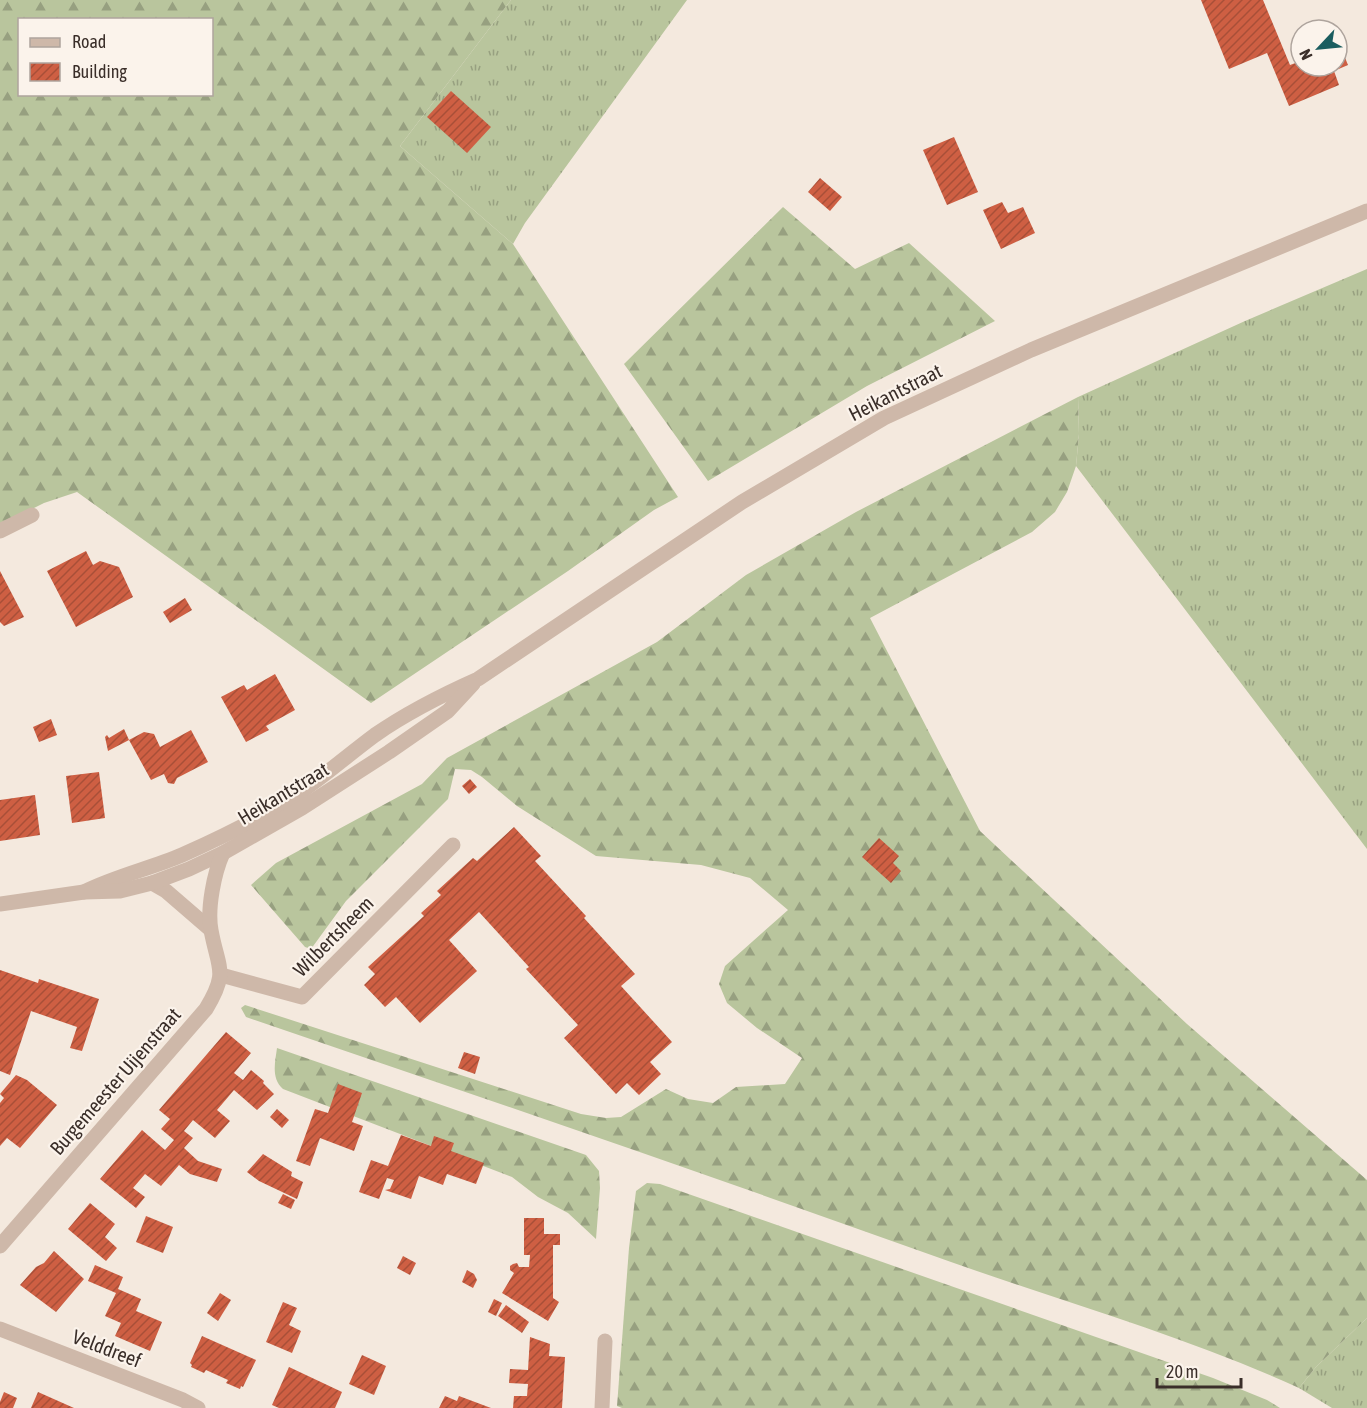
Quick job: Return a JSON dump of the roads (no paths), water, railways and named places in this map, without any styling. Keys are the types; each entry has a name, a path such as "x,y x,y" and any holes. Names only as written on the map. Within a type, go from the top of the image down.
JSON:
{"street":[{"name":"Heikantstraat","path":"84,892 110,879 182,855 295,796 397,720 434,698 478,679 742,502 884,418 1031,350 1367,211"},
{"path":"0,531 32,515"},
{"name":"Heikantstraat","path":"0,904 84,892 120,891 152,883 223,853 302,808 410,738 448,711 478,679"},
{"name":"Wilbertsheem","path":"221,975 302,997 453,845"},
{"path":"221,975 218,953 210,929 213,880 223,853"},
{"path":"152,883 166,891 210,929"},
{"name":"Burgemeester Uijenstraat","path":"0,1246 206,1009 216,993 221,975"},
{"name":"Velddreef","path":"0,1329 183,1400 198,1408"},
{"path":"602,1408 605,1341"}]}
